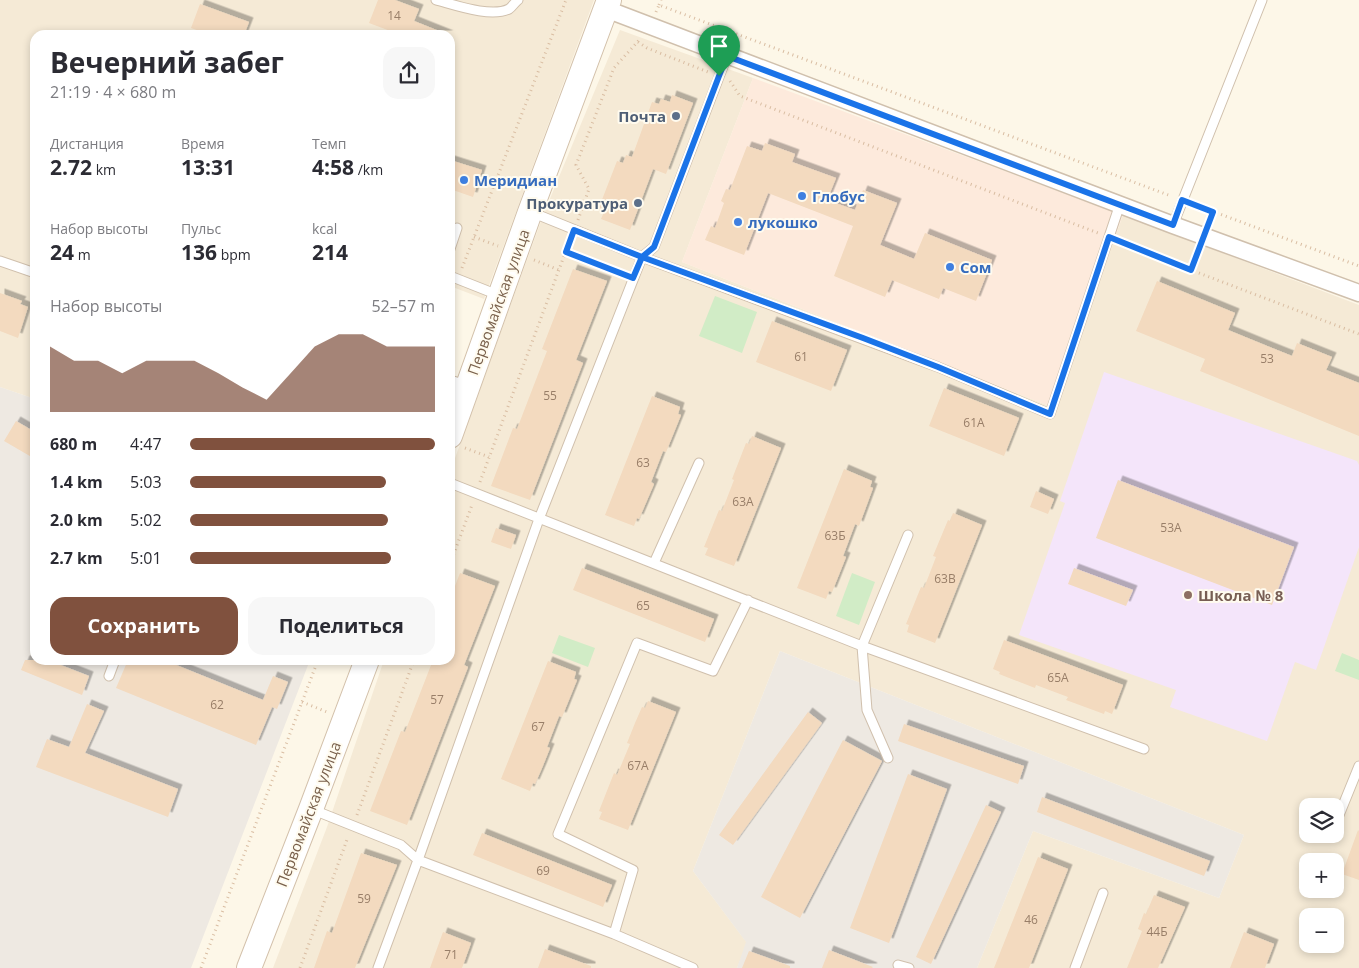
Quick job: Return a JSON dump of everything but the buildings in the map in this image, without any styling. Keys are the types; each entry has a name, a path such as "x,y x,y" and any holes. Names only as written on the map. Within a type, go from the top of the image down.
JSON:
{"main road":[{"name":"Первомайская улица","path":"455,429 459,383 501,296 530,212 608,5"},
{"name":"Первомайская улица","path":"249,968 365,665"}],"street":[{"path":"608,5 650,26 727,56 1173,225 1359,293"}],"lane":[{"path":"436,0 464,8 492,12 510,8 518,0"},
{"path":"1173,225 1262,0"},
{"path":"378,968 539,519 633,278 642,257 654,247 727,56"},
{"path":"530,212 642,257 938,367 1050,414 1120,204"},
{"path":"455,234 457,228"},
{"path":"0,261 30,271"},
{"path":"455,278 501,296"},
{"path":"654,563 699,463"},
{"path":"455,485 862,646 1144,749"},
{"path":"888,758 867,710 862,646 908,535"},
{"path":"614,934 633,870 558,834 637,644 713,671 748,600"},
{"path":"109,676 113,665"},
{"path":"1344,803 1359,766"},
{"path":"311,809 401,845 418,860 614,934 693,968"},
{"path":"1075,968 1103,893"},
{"path":"898,965 909,968"}],"path":[{"path":"455,276 566,0"},
{"path":"455,551 589,189 576,165 614,68 650,26 661,0"},
{"path":"659,5 1359,266"},
{"path":"638,42 647,48 729,80 740,96 1359,334"},
{"path":"1191,270 1213,212"},
{"path":"566,252 633,278"},
{"path":"455,441 490,457"},
{"path":"201,968 316,665"},
{"path":"302,702 345,719"}],"shaded area":[{"path":"0,0 594,0 484,299 455,288 455,30 30,30 30,397 0,387"},
{"path":"620,30 753,78 682,262 1052,407 1123,215 1359,305 1359,968 977,968 1033,831 1219,898 1244,835 780,651 693,871 747,943 737,968 273,968 327,827 382,665 455,665 455,458 544,213"},
{"path":"753,78 1123,215 1052,407 682,262"},
{"name":"Школа № 8","path":"1104,372 1357,461 1359,465 1359,547 1316,670 1295,662 1267,741 1170,707 1176,690 1019,635 1065,503 1060,501"},
{"path":"0,387 30,397 30,665 308,665 191,968 0,968"},
{"path":"780,651 1244,835 1219,898 1033,831 977,968 737,968 746,942 693,871"}],"green space":[{"path":"715,296 757,312 742,353 699,336"},
{"path":"852,573 875,582 859,625 836,616"},
{"path":"559,635 595,648 588,667 552,653"},
{"path":"1342,653 1359,660 1359,680 1335,671"}],"place":[{"name":"Почта","path":"676,116"},
{"name":"Меридиан","path":"464,180"},
{"name":"Глобус","path":"802,196"},
{"name":"Прокуратура","path":"638,203"},
{"name":"лукошко","path":"738,222"},
{"name":"Сом","path":"950,267"},
{"name":"Школа № 8","path":"1188,595"}],"route":[{"path":"719,76 654,247 642,257 633,278 566,252 574,230 642,257 863,338 1050,414 1109,237 1191,270 1213,212 1182,200 1173,225 727,56 719,76"}]}
